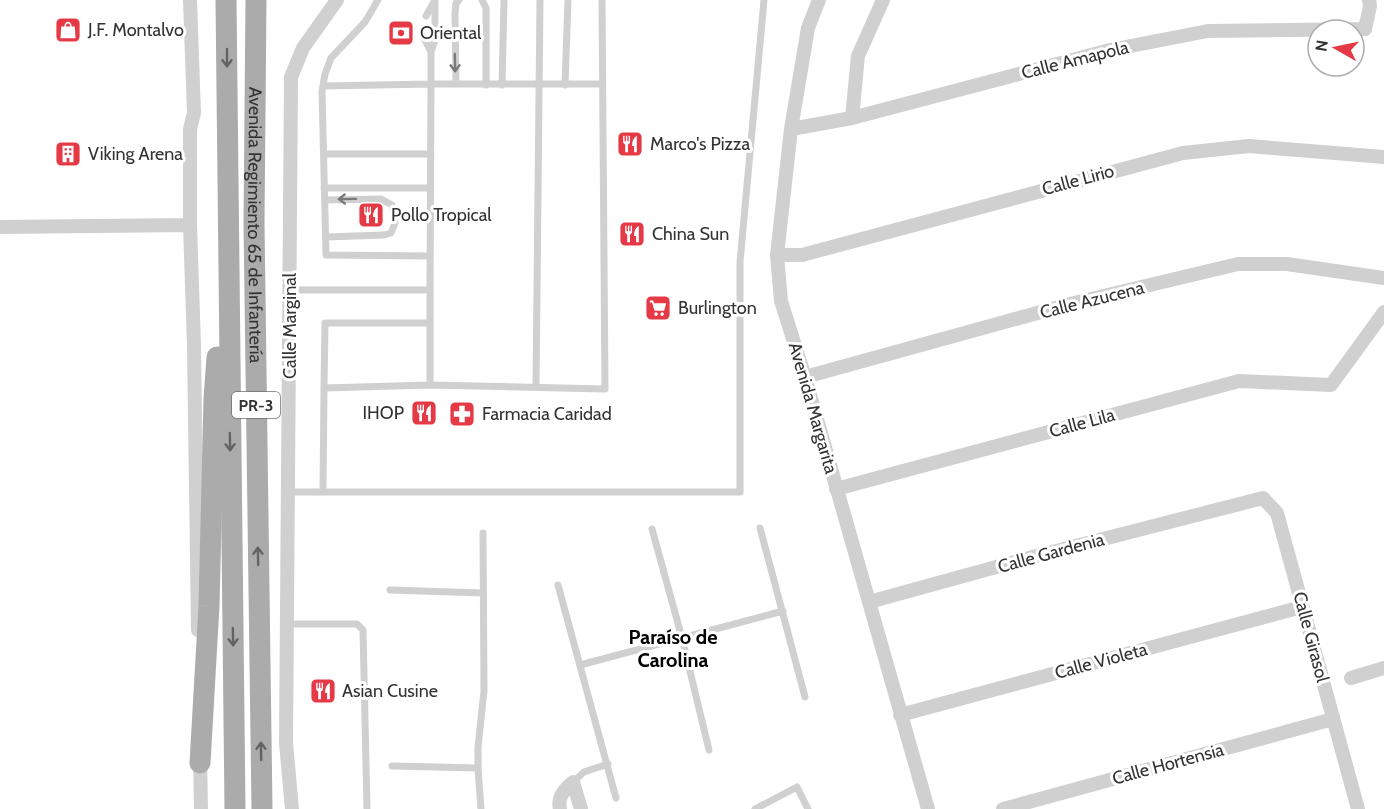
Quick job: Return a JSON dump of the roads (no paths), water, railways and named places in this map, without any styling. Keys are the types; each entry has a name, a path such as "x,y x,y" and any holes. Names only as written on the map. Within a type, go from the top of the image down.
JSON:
{"main road":[{"name":"Avenida Regimiento 65 de Infantería","path":"226,0 235,809"},
{"name":"Avenida Regimiento 65 de Infantería","path":"256,0 256,330 262,809"},
{"path":"256,330 268,211 270,0"},
{"path":"200,763 209,606 214,399 227,210"}],"street":[{"path":"190,0 194,113 190,129 190,225 201,809"},
{"name":"Calle Marginal","path":"292,809 286,743 291,77 303,48 337,0"},
{"name":"Avenida Margarita","path":"819,0 808,28 791,129 777,255 781,301 805,376 928,809"},
{"path":"852,118 858,56 883,0"},
{"name":"Calle Amapola","path":"791,129 852,118 1110,50 1208,30 1365,29 1370,6 1369,0"},
{"name":"Calle Lirio","path":"777,255 802,255 1183,153 1249,146 1384,157"},
{"path":"0,227 190,225"},
{"name":"Calle Azucena","path":"805,376 1070,304 1239,264 1287,264 1384,278"},
{"name":"Calle Lila","path":"836,489 1239,381 1331,385 1384,312"},
{"name":"Calle Girasol","path":"1234,506 1263,498 1277,513 1358,809"},
{"name":"Calle Gardenia","path":"869,602 1234,506"},
{"name":"Calle Violeta","path":"900,715 1302,607"},
{"path":"1351,678 1384,668"},
{"name":"Calle Hortensia","path":"1003,809 1333,719"},
{"path":"560,809 559,804 563,791 573,782 581,809"}],"lane":[{"path":"378,0 365,22 331,58 325,74 323,86 326,255 430,256"},
{"path":"426,16 435,0"},
{"path":"430,385 431,52 435,40 435,0"},
{"path":"456,84 455,13 456,3 459,0"},
{"path":"482,0 486,8 486,85"},
{"path":"502,85 504,0"},
{"path":"536,386 540,0"},
{"path":"565,85 568,0"},
{"path":"324,388 430,385 605,388 602,0"},
{"path":"289,492 740,492 740,262 764,0"},
{"path":"424,38 431,52"},
{"path":"323,86 602,84"},
{"path":"324,154 430,154"},
{"path":"324,188 430,188"},
{"path":"325,200 381,199 392,205 395,223 392,233 384,235 326,237"},
{"path":"290,290 430,290"},
{"path":"323,491 325,323 430,323"},
{"path":"760,528 805,697"},
{"path":"652,529 682,638 709,750"},
{"path":"481,809 478,747 484,691 483,533"},
{"path":"558,585 616,798"},
{"path":"390,590 483,592"},
{"path":"580,665 783,611"},
{"path":"287,624 357,624 363,630 367,809"},
{"path":"573,782 584,772 608,764"},
{"path":"392,766 478,768"},
{"path":"755,809 797,787 808,809"}],"place":[{"name":"J.F. Montalvo","path":"68,30"},
{"name":"Oriental","path":"401,33"},
{"name":"Marco's Pizza","path":"630,144"},
{"name":"Viking Arena","path":"68,154"},
{"name":"Pollo Tropical","path":"371,215"},
{"name":"China Sun","path":"632,234"},
{"name":"Burlington","path":"658,308"},
{"name":"IHOP","path":"424,413"},
{"name":"Farmacia Caridad","path":"462,414"},
{"name":"Asian Cusine","path":"323,691"}],"district":[{"name":"Paraíso de Carolina","path":"673,648"}]}
